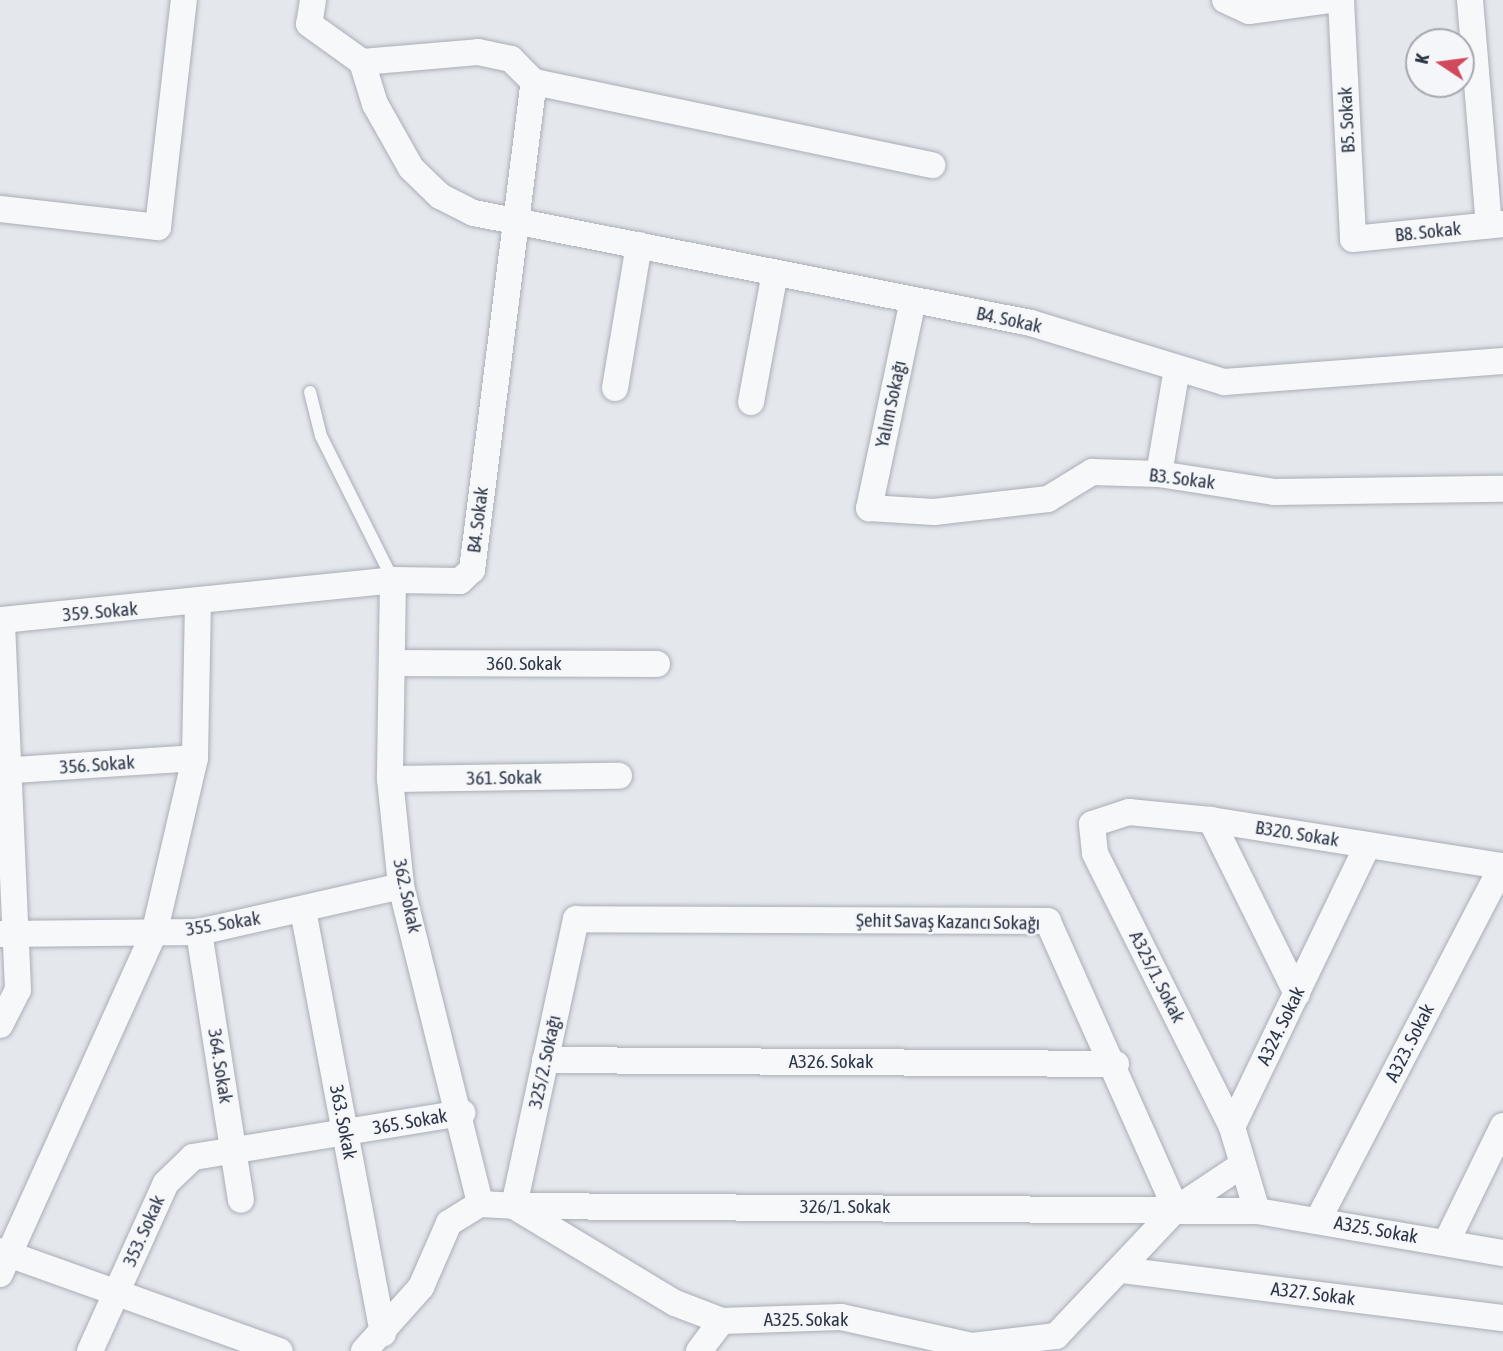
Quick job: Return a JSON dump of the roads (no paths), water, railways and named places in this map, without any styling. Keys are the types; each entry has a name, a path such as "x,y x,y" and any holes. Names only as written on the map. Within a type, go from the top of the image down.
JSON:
{"street":[{"path":"0,209 158,227 184,0"},
{"path":"313,0 309,24 362,62 375,104 411,168 451,202 515,220"},
{"path":"1226,0 1249,11 1329,0"},
{"name":"B5. Sokak","path":"1341,0 1353,239"},
{"path":"1470,0 1496,225"},
{"path":"362,62 478,52 511,59 534,82 932,165"},
{"name":"B4. Sokak","path":"198,603 393,580 460,581 472,570 534,82"},
{"name":"B4. Sokak","path":"515,220 1031,323 1224,382 1503,361"},
{"name":"B8. Sokak","path":"1353,239 1496,225"},
{"path":"615,388 639,245"},
{"path":"751,401 775,273"},
{"name":"Yalım Sokağı","path":"869,508 913,300"},
{"path":"1159,474 1177,369"},
{"name":"B3. Sokak","path":"869,508 934,512 1048,499 1092,472 1159,474 1273,492 1503,489"},
{"name":"362. Sokak","path":"393,580 390,779 401,886 462,1113 480,1203"},
{"path":"198,603 195,758 155,930 3,1260 116,1293 280,1351"},
{"name":"359. Sokak","path":"3,770 2,620 198,603"},
{"name":"360. Sokak","path":"392,663 657,664"},
{"name":"356. Sokak","path":"3,770 195,758"},
{"path":"0,1025 18,989 8,934 3,770"},
{"name":"361. Sokak","path":"390,779 618,776"},
{"name":"B320. Sokak","path":"1092,824 1129,813 1210,820 1502,866"},
{"path":"1210,820 1297,994"},
{"name":"A325/1. Sokak","path":"1092,824 1095,853 1232,1127"},
{"name":"A324. Sokak","path":"1232,1127 1367,846"},
{"name":"A323. Sokak","path":"1318,1220 1502,866"},
{"name":"355. Sokak","path":"8,934 155,930 199,932 401,886"},
{"name":"363. Sokak","path":"303,910 345,1134 373,1343"},
{"name":"325/2. Sokağı","path":"514,1206 576,919"},
{"name":"Şehit Savaş Kazancı Sokağı","path":"576,919 1048,921 1116,1064 1176,1209"},
{"name":"364. Sokak","path":"199,932 241,1200"},
{"name":"A326. Sokak","path":"545,1060 1116,1064"},
{"name":"365. Sokak","path":"234,1153 462,1113"},
{"path":"1446,1243 1503,1126"},
{"path":"1232,1127 1241,1165 1257,1210"},
{"name":"353. Sokak","path":"90,1351 166,1182 193,1157 234,1153"},
{"path":"1176,1209 1241,1165"},
{"path":"373,1343 421,1287 449,1223 480,1203"},
{"name":"A325. Sokak","path":"480,1203 514,1206 675,1303 722,1321 841,1317 934,1344 972,1346 1056,1343 1176,1209 1257,1210 1503,1254"},
{"name":"326/1. Sokak","path":"514,1206 1176,1209"},
{"name":"A327. Sokak","path":"1122,1270 1503,1318"},
{"path":"699,1351 722,1321"}],"lane":[{"path":"310,392 321,436 393,580"}]}
